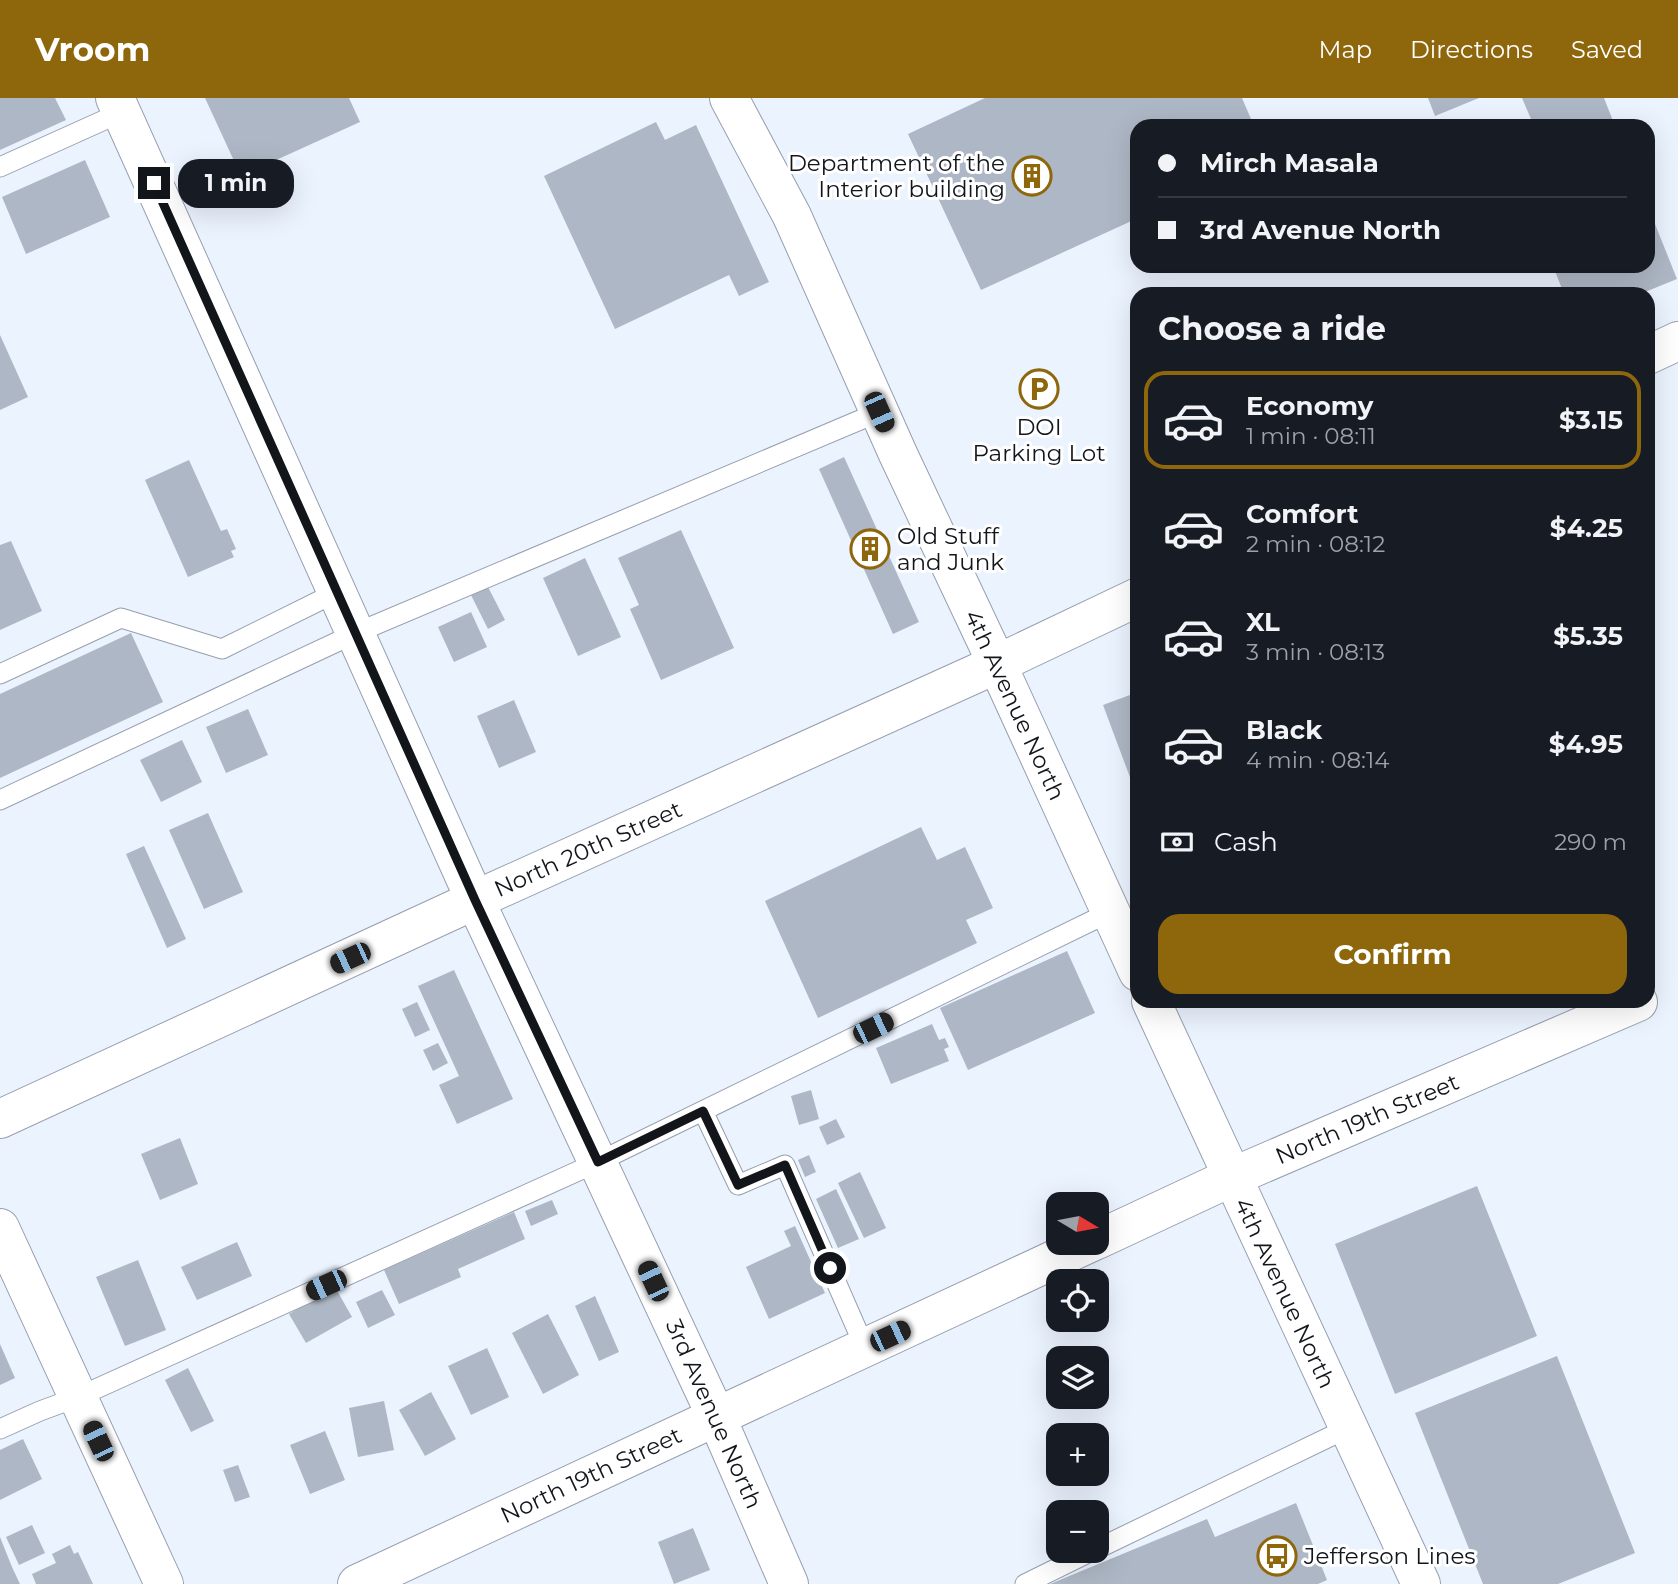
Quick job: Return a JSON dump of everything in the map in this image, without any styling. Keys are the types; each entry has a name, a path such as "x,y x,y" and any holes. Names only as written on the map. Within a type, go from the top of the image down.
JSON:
{"street":[{"name":"4th Avenue North","path":"729,98 792,216 879,412 1130,955"},
{"name":"3rd Avenue North","path":"119,105 475,900 716,1416 789,1584"},
{"path":"1655,352 1678,341"},
{"name":"North 20th Street","path":"0,1119 1130,601"},
{"name":"4th Avenue North","path":"1154,1008 1421,1584"},
{"name":"North 19th Street","path":"1110,1234 1232,1177 1624,1008"},
{"path":"0,1228 164,1584"},
{"name":"North 19th Street","path":"356,1584 1063,1255"}],"lane":[{"path":"0,167 119,105"},
{"path":"0,800 356,633 879,412"},
{"path":"0,674 121,618 222,649 337,592"},
{"path":"0,1429 78,1397 598,1162 1110,912"},
{"path":"703,1111 738,1185 785,1165 864,1348"},
{"path":"1109,1544 1348,1428"},
{"path":"1025,1584 1069,1563"}],"building":[{"path":"0,98 55,98 66,120 0,150"},
{"path":"205,98 349,98 360,122 241,176"},
{"name":"Department of the Interior building","path":"985,98 1242,98 1251,119 1130,119 1130,222 981,290 908,134"},
{"path":"1428,98 1479,98 1435,116"},
{"path":"1522,98 1604,98 1612,119 1531,119"},
{"path":"656,122 665,140 696,125 769,282 739,296 729,275 615,329 544,176"},
{"path":"85,160 110,217 26,254 2,197"},
{"path":"1655,224 1677,279 1655,288 1561,287 1556,273 1655,273"},
{"path":"0,335 28,397 0,410"},
{"name":"Old Stuff and Junk","path":"844,457 919,622 893,634 819,469"},
{"path":"189,460 221,531 227,529 236,549 231,551 234,557 188,577 145,480"},
{"path":"681,530 734,648 661,680 630,609 639,605 618,558"},
{"path":"11,541 42,611 0,630 0,545"},
{"path":"585,558 621,637 578,656 543,578"},
{"path":"488,587 505,620 488,629 471,595"},
{"path":"471,612 487,647 454,662 438,627"},
{"path":"131,633 163,702 0,778 0,694"},
{"path":"1130,695 1130,777 1103,705"},
{"path":"514,700 536,752 499,768 477,716"},
{"path":"248,709 268,755 226,773 206,727"},
{"path":"182,740 202,782 161,802 140,760"},
{"path":"208,813 243,892 204,909 169,830"},
{"path":"921,827 937,860 965,847 993,908 966,920 977,943 818,1018 765,901"},
{"path":"144,846 186,939 167,948 126,854"},
{"path":"1067,951 1095,1013 968,1070 940,1008"},
{"path":"454,970 513,1099 457,1124 439,1085 459,1076 418,986"},
{"path":"417,1002 430,1030 415,1037 402,1009"},
{"path":"932,1024 939,1040 945,1038 949,1047 944,1049 949,1061 891,1084 876,1048"},
{"path":"438,1043 448,1063 433,1071 423,1050"},
{"path":"811,1090 819,1119 799,1125 791,1096"},
{"path":"836,1119 845,1137 827,1145 819,1127"},
{"path":"180,1138 198,1184 160,1200 141,1154"},
{"path":"809,1155 816,1172 805,1177 798,1160"},
{"path":"860,1172 886,1228 864,1238 838,1183"},
{"path":"1477,1186 1537,1336 1395,1394 1335,1244"},
{"path":"836,1189 859,1239 838,1248 816,1199"},
{"path":"552,1200 558,1214 531,1226 525,1211"},
{"path":"514,1212 525,1239 458,1269 461,1277 399,1304 384,1270"},
{"path":"795,1226 825,1293 769,1319 746,1267 791,1246 784,1231"},
{"path":"237,1242 252,1276 197,1300 181,1267"},
{"path":"138,1260 166,1330 125,1346 96,1277"},
{"path":"335,1287 352,1317 306,1343 289,1314"},
{"path":"382,1290 395,1315 368,1328 356,1302"},
{"path":"595,1296 619,1352 599,1361 575,1306"},
{"path":"548,1314 579,1375 543,1394 512,1333"},
{"path":"0,1344 15,1378 0,1385"},
{"path":"487,1348 509,1397 471,1415 448,1366"},
{"path":"1557,1356 1635,1553 1558,1584 1483,1584 1415,1413"},
{"path":"188,1368 214,1421 191,1432 165,1380"},
{"path":"431,1392 456,1439 425,1456 399,1410"},
{"path":"384,1401 394,1450 358,1457 349,1408"},
{"path":"325,1431 345,1480 310,1494 290,1445"},
{"path":"23,1439 42,1479 0,1500 0,1450"},
{"path":"238,1465 250,1497 235,1502 223,1470"},
{"path":"1296,1503 1327,1580 1318,1584 1050,1584 1101,1563 1109,1563 1109,1560 1207,1519 1215,1537"},
{"path":"32,1525 45,1553 19,1565 6,1537"},
{"path":"693,1528 710,1570 674,1584 658,1542"},
{"path":"0,1537 12,1567 20,1584 0,1584"},
{"path":"70,1545 74,1554 78,1552 93,1584 36,1584 32,1574 56,1563 52,1554"}],"place":[{"name":"Department of the Interior building","path":"1032,176"},
{"name":"DOI Parking Lot","path":"1039,389"},
{"name":"Old Stuff and Junk","path":"870,549"},
{"name":"Jefferson Lines","path":"1277,1556"}],"route":[{"path":"154,183 475,900 598,1162 703,1111 738,1185 785,1165 830,1268"}]}
